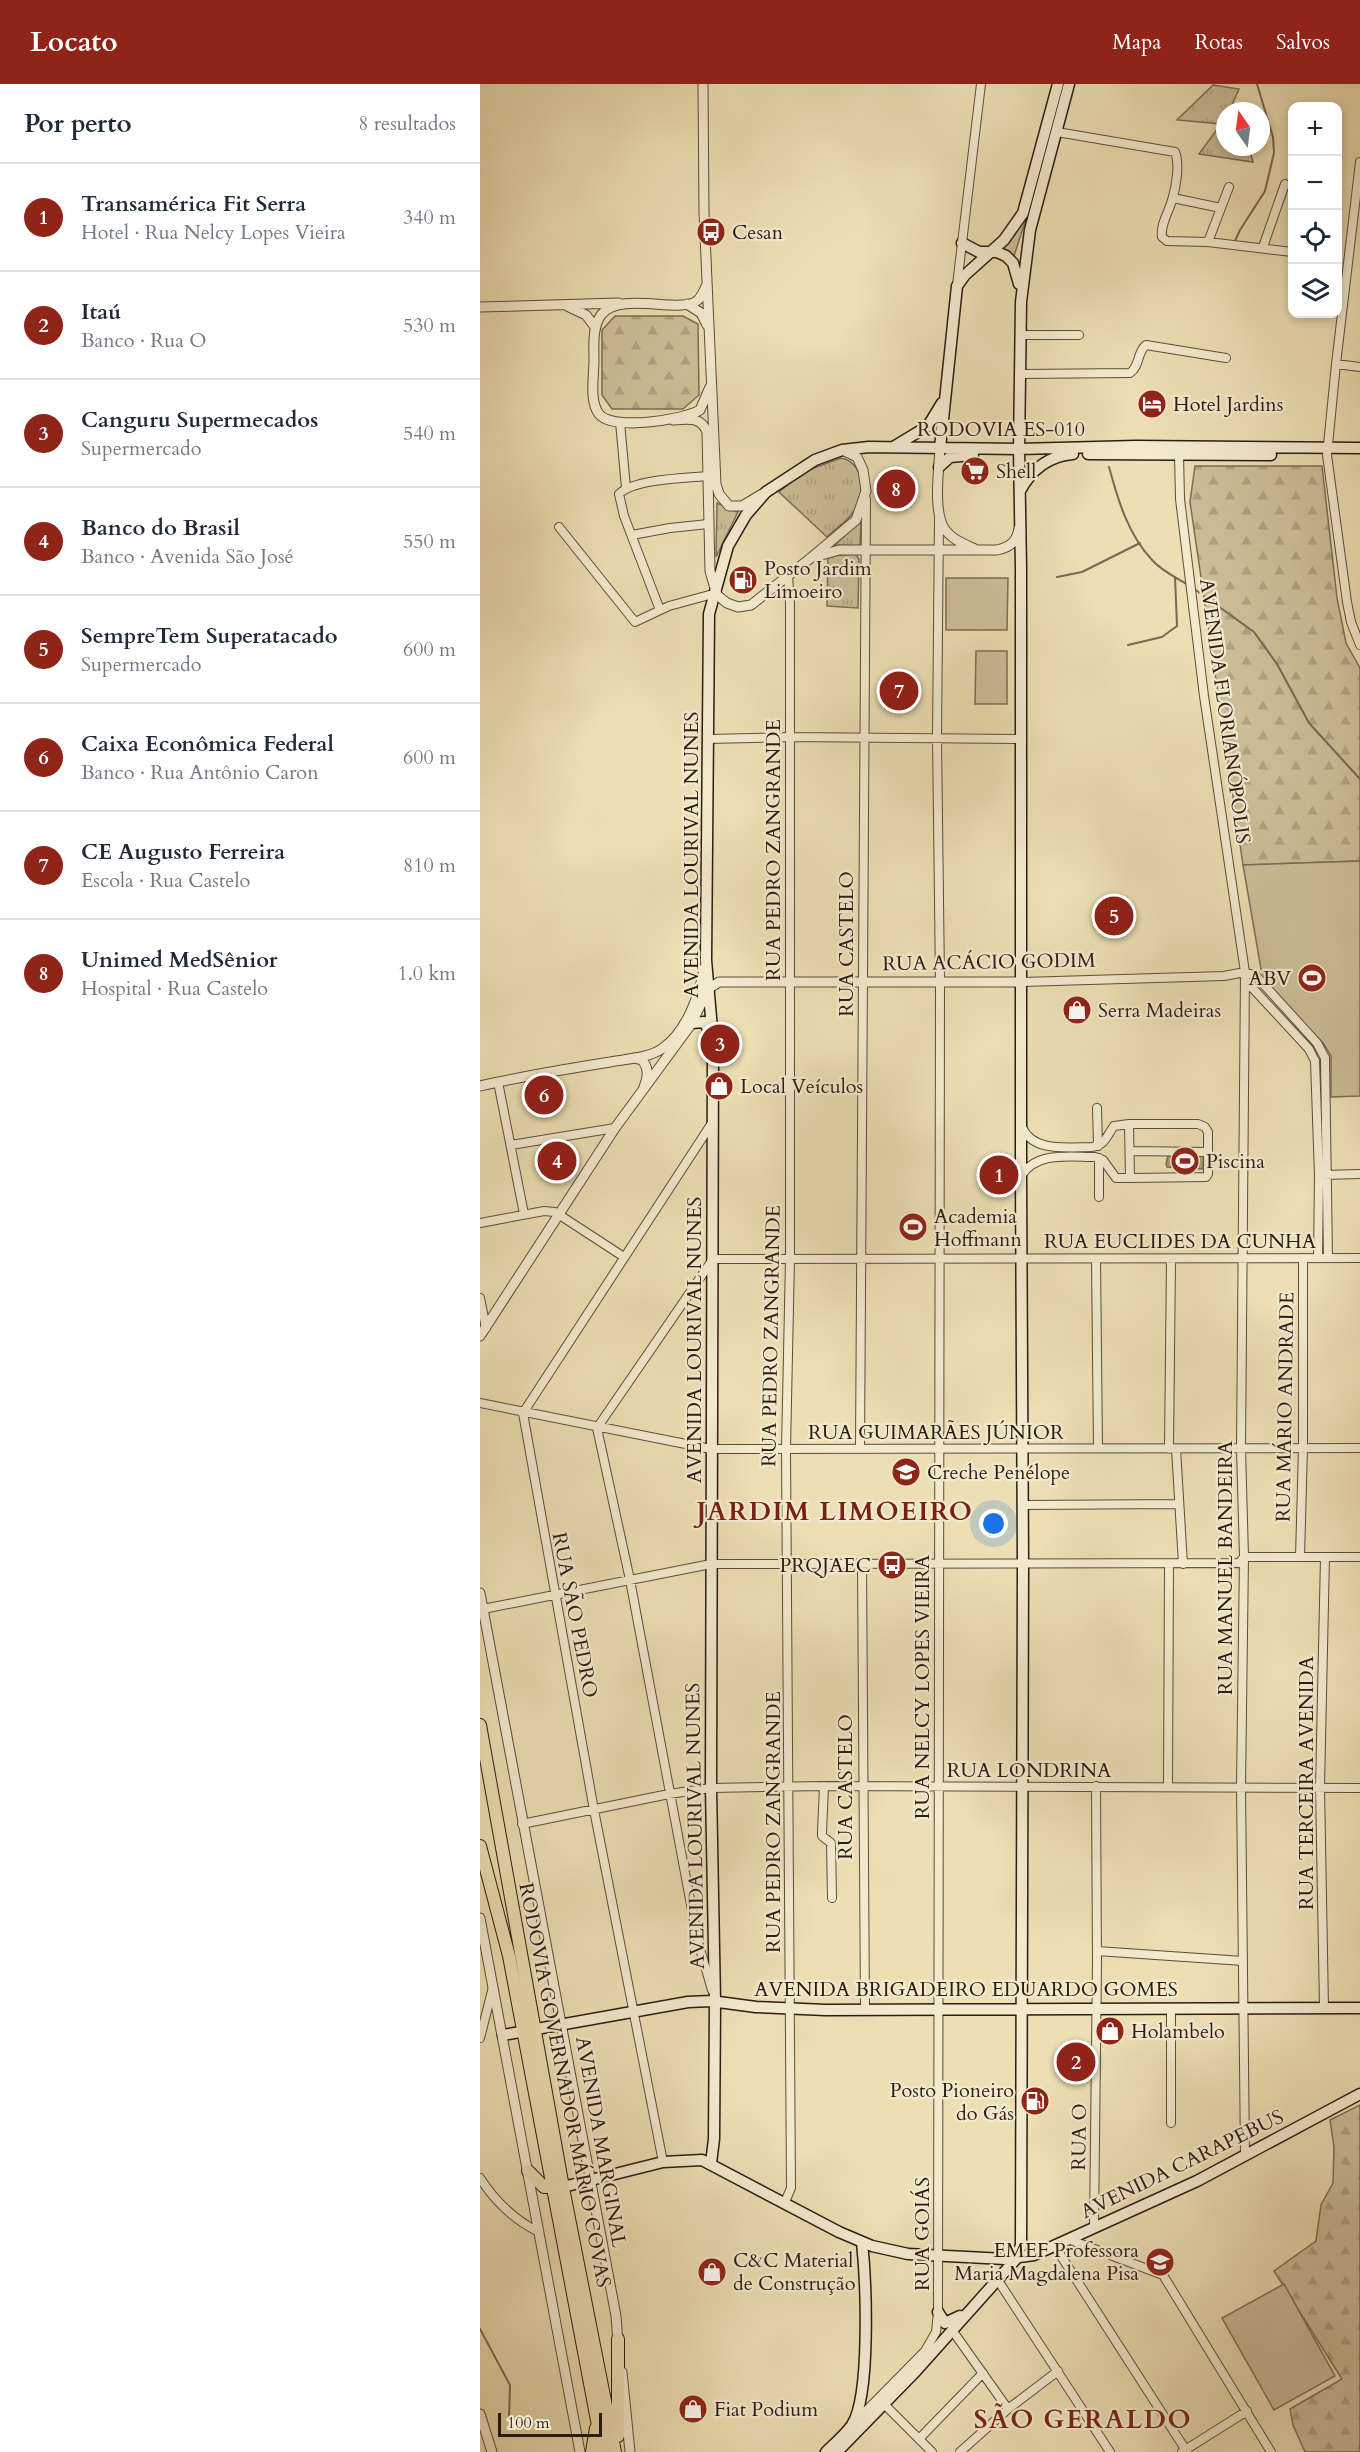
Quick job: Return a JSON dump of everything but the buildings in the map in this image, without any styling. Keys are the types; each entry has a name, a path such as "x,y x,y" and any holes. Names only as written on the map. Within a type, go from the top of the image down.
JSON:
{"main road":[{"path":"940,448 957,286 965,275 1011,232 1023,213 1058,84"},
{"path":"1020,302 1030,230 1069,84"},
{"path":"837,2452 884,2404 1016,2259 1020,2251 1021,2234 1023,1565 1017,1258 1021,1177 1022,982 1020,302 1018,278 1013,262 1006,256 992,252 979,252 962,243"},
{"path":"892,447 901,444 928,426 945,394"},
{"name":"RODOVIA ES-010","path":"714,592 728,546 746,515 766,492 806,465 842,450 892,447 1019,449 1136,446 1360,455"},
{"name":"RODOVIA ES-010","path":"1020,492 1032,472 1060,455 1328,452 1360,448"},
{"path":"939,467 950,457 994,454 1002,449"},
{"name":"AVENIDA LOURIVAL NUNES","path":"711,2163 714,2139 716,2002 711,1788 713,1040 706,960 709,614 714,592"},
{"path":"692,1023 704,1022 713,1040"},
{"name":"RODOVIA GOVERNADOR MÁRIO COVAS","path":"480,1725 529,2029 603,2452"},
{"name":"RODOVIA GOVERNADOR MÁRIO COVAS","path":"480,1846 529,2029"},
{"name":"AVENIDA BRIGADEIRO EDUARDO GOMES","path":"503,2034 688,2002 716,2002 790,2009 866,2010 1360,2008"},
{"name":"AVENIDA CARAPEBUS","path":"1016,2259 1034,2255 1157,2200 1360,2094"},
{"path":"528,2171 544,2187 558,2187 663,2162 680,2159 702,2160 862,2242 902,2252 938,2256 1016,2259"},
{"name":"RODOVIA GOVERNADOR MÁRIO COVAS","path":"558,2187 616,2452"},
{"path":"826,2452 852,2425 864,2381 865,2284 862,2242"},
{"path":"938,2312 945,2323 976,2303"},
{"path":"616,2452 618,2338"},
{"path":"592,2452 597,2418"}],"street":[{"path":"702,84 704,213 709,282 715,475 719,494 729,506 742,506 766,492"},
{"path":"957,286 981,84"},
{"path":"1057,132 1172,151 1177,158 1173,198 1161,231 1161,237 1167,241 1208,242 1288,251"},
{"path":"1360,162 1328,452 1347,602 1351,622 1360,645"},
{"path":"1263,247 1285,184"},
{"path":"1208,242 1229,187"},
{"path":"1173,198 1221,208"},
{"path":"1342,260 1348,261"},
{"path":"480,307 631,303 687,304 699,299 709,282"},
{"path":"631,303 606,310 595,327 595,408 604,419 620,422 691,418 704,426 707,432 709,563 714,592 721,599 732,605 751,605 856,520 866,491"},
{"path":"687,304 701,313 709,330"},
{"path":"562,305 582,311 595,327"},
{"path":"1020,335 1079,335"},
{"path":"1020,374 1130,373 1136,368 1142,348 1146,345 1226,358"},
{"path":"1336,364 1360,367"},
{"path":"673,420 700,410 712,382"},
{"path":"620,422 626,488"},
{"path":"940,448 939,501 945,530 957,540 980,551"},
{"name":"RUA CASTELO","path":"842,450 854,454 860,462 866,491 860,1449"},
{"name":"AVENIDA FLORIANÓPOLIS","path":"1179,454 1180,500 1203,685 1245,976"},
{"path":"660,609 619,502 619,494 626,488 654,482 707,476"},
{"name":"RUA NELCY LOPES VIEIRA","path":"939,501 937,737 940,981 939,2009"},
{"path":"813,557 839,550 980,551 1003,549 1017,538 1020,523"},
{"path":"632,535 708,524"},
{"path":"559,527 599,574 634,622 641,621 660,609 714,592"},
{"name":"RUA PEDRO ZANGRANDE","path":"785,2202 791,2188 786,1449 789,1259 790,595 788,576"},
{"path":"708,739 937,737 1022,739"},
{"path":"480,1086 632,1058 661,1050 671,1042 694,1001 702,981 706,960"},
{"path":"1245,976 1256,976 1317,1043 1325,1058 1323,1175 1318,1258"},
{"path":"1245,976 1309,1049 1315,1061 1328,1257"},
{"name":"RUA ACÁCIO GODIM","path":"708,989 719,982 1022,982 1245,976"},
{"name":"RUA MANUEL BANDEIRA","path":"1245,976 1241,1448 1244,1557 1241,1787 1245,2156"},
{"path":"480,1336 615,1128 692,1023 708,989"},
{"path":"1286,1025 1293,1019"},
{"path":"632,1058 642,1060 646,1066 647,1077 641,1095"},
{"path":"498,1082 524,1214"},
{"path":"1097,1108 1098,1146"},
{"path":"1021,1122 1029,1139 1040,1145 1098,1146 1106,1139 1114,1126 1129,1124 1198,1124 1208,1132 1208,1174 1202,1179 1116,1178 1099,1158 1043,1158 1028,1166 1021,1177"},
{"path":"523,1413 712,1123"},
{"path":"1129,1124 1130,1178"},
{"path":"511,1144 615,1128"},
{"path":"1130,1151 1208,1152"},
{"path":"1099,1158 1099,1197"},
{"path":"1323,1175 1360,1174"},
{"path":"480,1223 544,1211 560,1214 624,1257"},
{"path":"712,1258 597,1428 630,1580 698,1942 716,2002"},
{"name":"RUA EUCLIDES DA CUNHA","path":"712,1258 1360,1258"},
{"name":"RUA MÁRIO ANDRADE","path":"1300,1557 1303,1448 1303,1258"},
{"path":"1096,1259 1098,1448"},
{"path":"1171,1259 1173,1449 1183,1564"},
{"path":"480,1298 486,1328"},
{"name":"RUA GUIMARÃES JÚNIOR","path":"480,1403 711,1449 1360,1448"},
{"name":"RUA SÃO PEDRO","path":"523,1413 594,1810 663,2162"},
{"path":"1022,1505 1178,1504"},
{"path":"483,1609 711,1564 1183,1564 1239,1563 1244,1557 1360,1557"},
{"name":"RUA TERCEIRA AVENIDA","path":"1324,2008 1320,1787 1325,1557"},
{"name":"RUA CASTELO","path":"862,1563 866,2010"},
{"path":"1168,1564 1168,1787"},
{"name":"AVENIDA MARGINAL","path":"480,1593 618,2338 630,2452"},
{"path":"824,1786 822,1836 831,1843 832,1898"},
{"name":"RUA LONDRINA","path":"522,1824 669,1794 711,1788 1096,1786 1360,1788"},
{"name":"RUA O","path":"1094,2228 1097,2009 1096,1786"},
{"path":"480,1918 482,1943 503,2034 537,2231 580,2452"},
{"path":"698,1942 713,1938"},
{"path":"1097,1951 1243,1962"},
{"path":"480,2038 493,1987"},
{"name":"RUA GOIÁS","path":"852,2425 925,2351 936,2332 938,2312 939,2009"},
{"path":"1171,2009 1171,2123"},
{"path":"480,2178 504,2208 522,2223 537,2231"},
{"path":"1068,2240 1162,2276 1271,2452"},
{"path":"1054,2246 1185,2451 1247,2411"},
{"path":"998,2279 1110,2452"},
{"path":"952,2330 1008,2409"},
{"path":"960,2452 1008,2409 1058,2371"},
{"path":"919,2439 983,2373"},
{"path":"884,2404 932,2452"},
{"path":"480,2414 492,2452"}],"green space":[{"path":"1213,85 1239,89 1233,102 1216,102 1216,124 1177,120"},
{"path":"1216,131 1216,156 1251,156 1253,162 1199,154"},
{"path":"1026,219 1014,256 1001,248"},
{"path":"615,316 683,316 698,324 699,395 683,409 612,409 602,395 602,330"},
{"path":"841,458 854,465 858,472 861,495 852,514 827,537 779,492 803,472"},
{"path":"1195,466 1322,466 1337,598 1346,643 1360,668 1360,861 1243,865 1190,502"},
{"path":"717,503 738,512 716,557"},
{"path":"861,520 860,546 835,545"},
{"path":"855,554 859,559 858,608 827,606 828,556"},
{"path":"946,578 1008,578 1007,630 946,630"},
{"path":"976,651 1007,651 1007,704 975,704"},
{"name":"ABV","path":"1360,861 1360,1096 1331,1097 1331,1056 1323,1043 1268,987 1261,969 1243,865"},
{"path":"1360,2105 1360,2452 1305,2452 1293,2425 1290,2409 1342,2379 1274,2271 1316,2241 1321,2205 1333,2183 1334,2147 1330,2120"},
{"path":"1284,2284 1335,2376 1274,2410 1222,2318"}],"shaded area":[{"name":"Piscina","path":"1204,1155 1203,1169 1167,1167 1166,1164 1168,1156"}],"waterway":[{"path":"1234,243 1265,191 1274,153 1273,137 1257,84"},
{"path":"1109,467 1130,529 1144,551 1157,565 1188,585"},
{"path":"1057,577 1082,572 1140,543"},
{"path":"1128,645 1162,637 1177,626 1175,577"},
{"path":"1193,588 1254,632 1277,664 1309,723 1360,779"},
{"path":"480,2329 510,2385 509,2419"}],"place":[{"name":"Cesan","path":"711,232"},
{"name":"Hotel Jardins","path":"1152,404"},
{"name":"Shell","path":"975,471"},
{"name":"Unimed MedSênior","path":"896,489"},
{"name":"Posto Jardim Limoeiro","path":"743,580"},
{"name":"CE Augusto Ferreira","path":"899,691"},
{"name":"SempreTem Superatacado","path":"1114,916"},
{"name":"ABV","path":"1312,978"},
{"name":"Serra Madeiras","path":"1077,1010"},
{"name":"Canguru Supermecados","path":"720,1044"},
{"name":"Local Veículos","path":"719,1086"},
{"name":"Caixa Econômica Federal","path":"544,1095"},
{"name":"Banco do Brasil","path":"557,1161"},
{"name":"Piscina","path":"1185,1161"},
{"name":"Transamérica Fit Serra","path":"999,1175"},
{"name":"Academia Hoffmann","path":"913,1227"},
{"name":"Creche Penélope","path":"906,1472"},
{"name":"PRQJAEC","path":"892,1565"},
{"name":"Holambelo","path":"1110,2031"},
{"name":"Itaú","path":"1076,2062"},
{"name":"Posto Pioneiro do Gás","path":"1035,2101"},
{"name":"EMEF Professora Maria Magdalena Pisa","path":"1160,2262"},
{"name":"C&C Material de Construção","path":"712,2272"},
{"name":"Fiat Podium","path":"693,2409"}],"district":[{"name":"JARDIM LIMOEIRO","path":"835,1511"},
{"name":"SÃO GERALDO","path":"1083,2419"}]}
